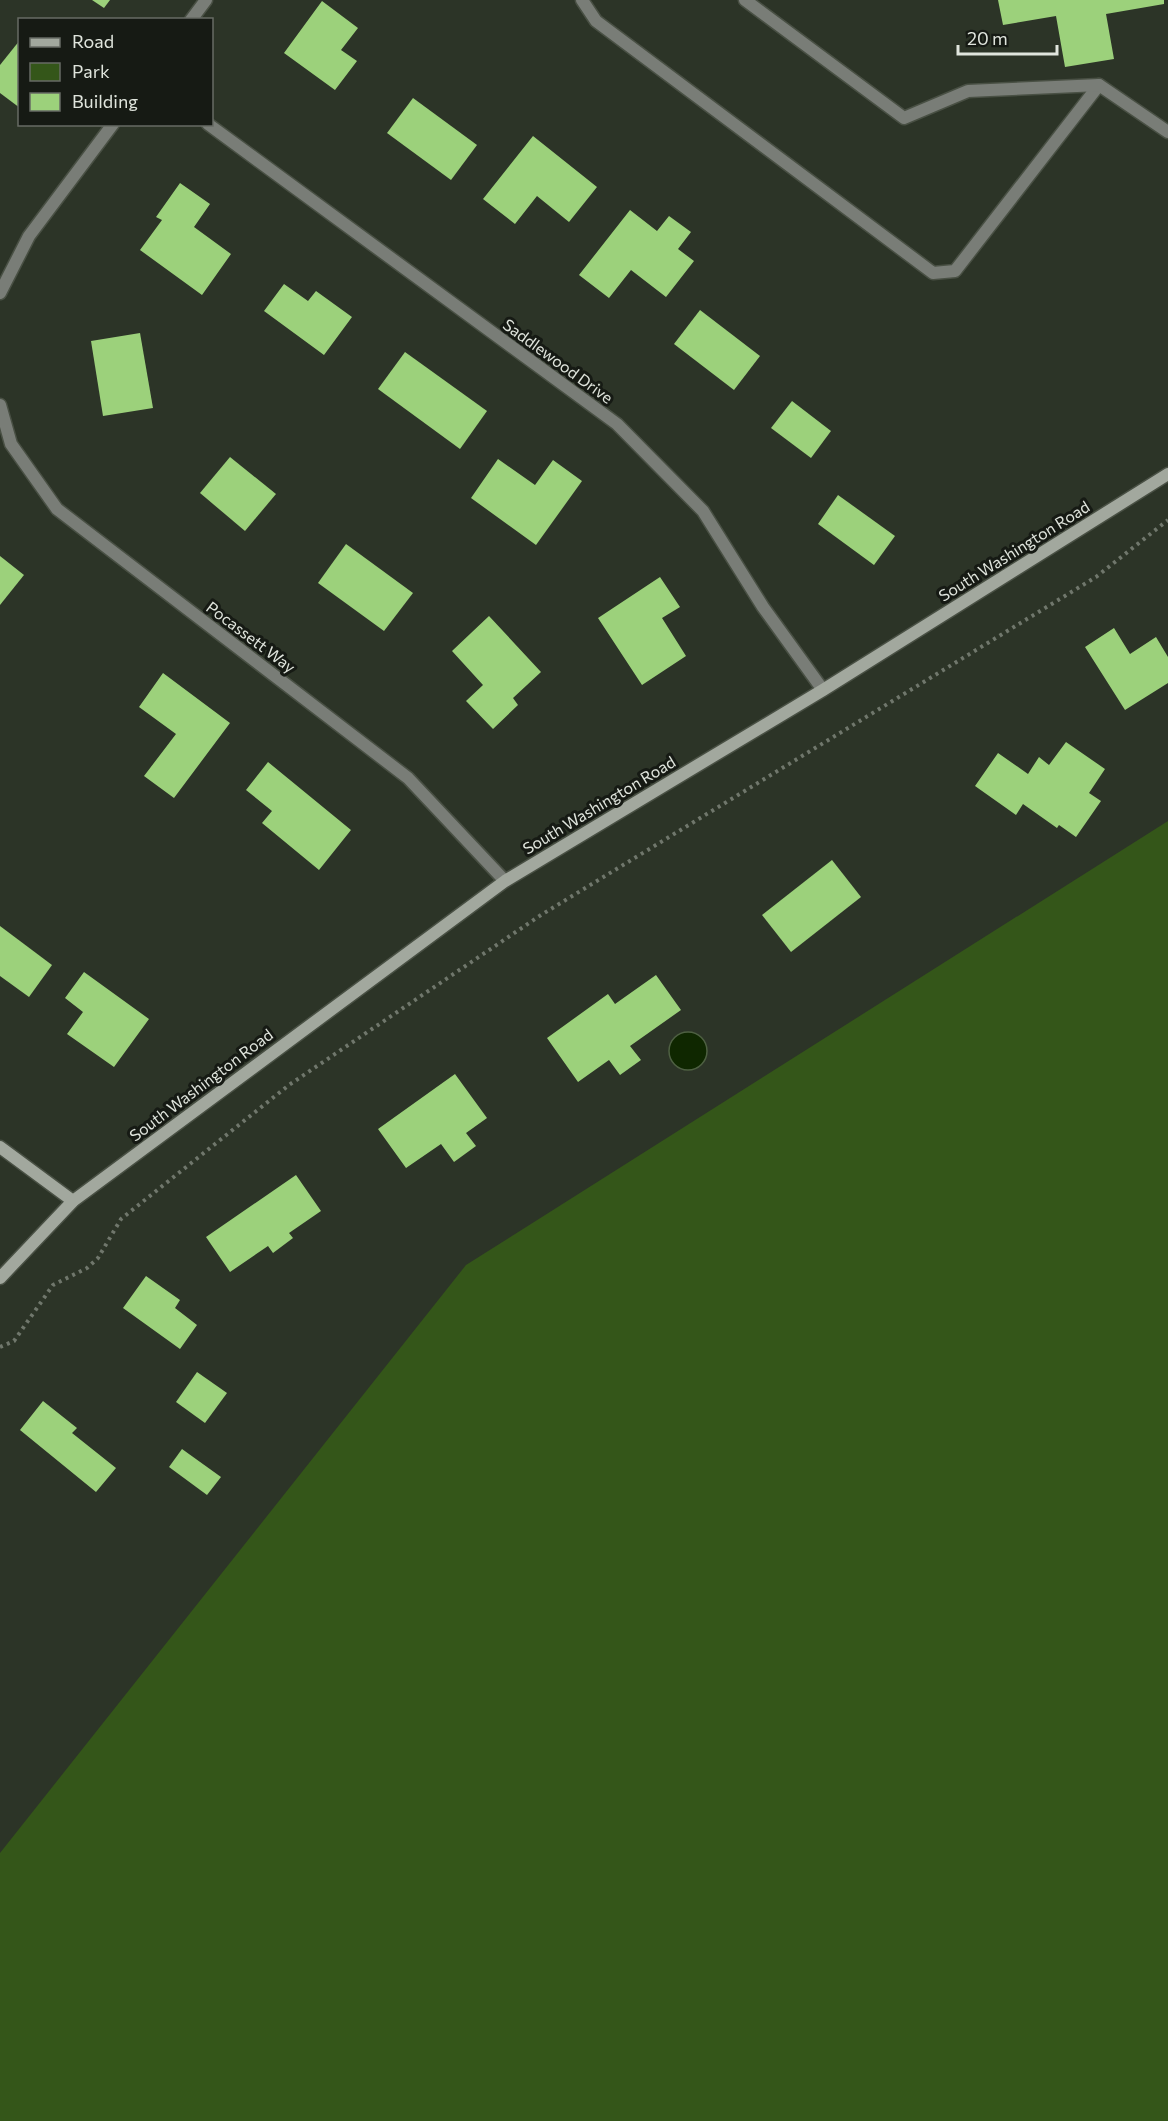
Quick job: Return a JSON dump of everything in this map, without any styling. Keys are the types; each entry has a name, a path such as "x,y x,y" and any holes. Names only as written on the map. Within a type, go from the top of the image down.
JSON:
{"street":[{"path":"192,18 206,0"},
{"path":"582,0 596,21 933,273 955,271 1099,85"},
{"path":"745,0 904,117 968,91 1099,85 1168,132"},
{"path":"0,293 29,236 112,126"},
{"name":"Saddlewood Drive","path":"211,126 617,424 703,512 764,607 823,690"},
{"name":"Pocassett Way","path":"0,405 11,444 57,509 408,778 505,881"},
{"name":"South Washington Road","path":"0,1278 73,1201 505,881 823,690 1168,474"},
{"path":"0,1147 73,1201"}],"path":[{"path":"0,1347 14,1341 53,1285 87,1268 98,1258 121,1219 289,1085 541,915 1096,577 1168,520"}],"green space":[{"path":"1168,821 1168,2121 0,2121 0,1853 466,1265"}],"shaded area":[{"path":"688,1032 695,1033 701,1038 706,1044 706,1058 701,1064 695,1069 688,1070 681,1069 675,1064 670,1058 669,1051 670,1044 675,1038 681,1033"}],"building":[{"path":"92,0 110,0 104,8"},
{"path":"998,0 1164,0 1164,4 1106,14 1114,59 1065,67 1056,16 1003,25"},
{"path":"322,1 358,28 341,50 357,61 335,90 284,53"},
{"path":"18,42 18,106 0,93 0,65"},
{"path":"413,98 477,145 451,180 387,133"},
{"path":"533,136 597,187 569,222 537,196 515,224 483,199"},
{"path":"180,183 210,204 194,227 231,254 202,295 140,250 162,220 156,217"},
{"path":"630,210 657,231 669,216 691,232 678,249 694,261 666,297 631,270 609,298 579,275"},
{"path":"284,284 308,301 316,291 352,317 324,355 264,311"},
{"path":"700,310 760,356 734,390 674,344"},
{"path":"140,333 153,408 103,416 91,341"},
{"path":"405,352 487,411 460,449 378,389"},
{"path":"792,401 831,431 811,458 771,428"},
{"path":"230,457 276,494 245,531 200,493"},
{"path":"498,459 535,485 553,460 582,481 536,545 471,498"},
{"path":"838,495 895,536 874,565 818,524"},
{"path":"346,544 413,593 384,631 318,583"},
{"path":"0,556 24,575 0,605"},
{"path":"660,577 680,607 662,618 686,656 642,685 598,618"},
{"path":"489,616 541,672 513,698 518,705 493,729 466,701 483,685 452,651"},
{"path":"1114,628 1130,654 1156,637 1168,657 1168,683 1125,710 1085,647"},
{"path":"163,673 230,723 174,798 144,776 176,734 139,707"},
{"path":"1066,742 1105,769 1089,793 1101,801 1076,837 1059,825 1057,828 1023,804 1016,815 975,786 998,753 1028,774 1039,757 1049,765"},
{"path":"268,762 351,830 319,870 262,823 272,811 246,790"},
{"path":"832,860 861,897 791,952 762,915"},
{"path":"0,926 52,965 29,997 0,976"},
{"path":"84,972 149,1019 114,1067 67,1034 83,1012 65,998"},
{"path":"656,975 681,1010 630,1046 641,1060 620,1075 609,1060 578,1082 547,1038 608,994 615,1004"},
{"path":"455,1074 487,1118 466,1133 476,1146 454,1162 441,1144 406,1168 378,1129"},
{"path":"296,1175 321,1211 289,1233 293,1238 273,1253 268,1246 230,1272 206,1237"},
{"path":"146,1276 180,1300 175,1308 197,1325 180,1349 123,1308"},
{"path":"197,1372 227,1393 205,1423 176,1402"},
{"path":"43,1401 77,1428 72,1433 116,1468 96,1492 20,1430"},
{"path":"182,1449 221,1477 207,1495 169,1467"}]}
